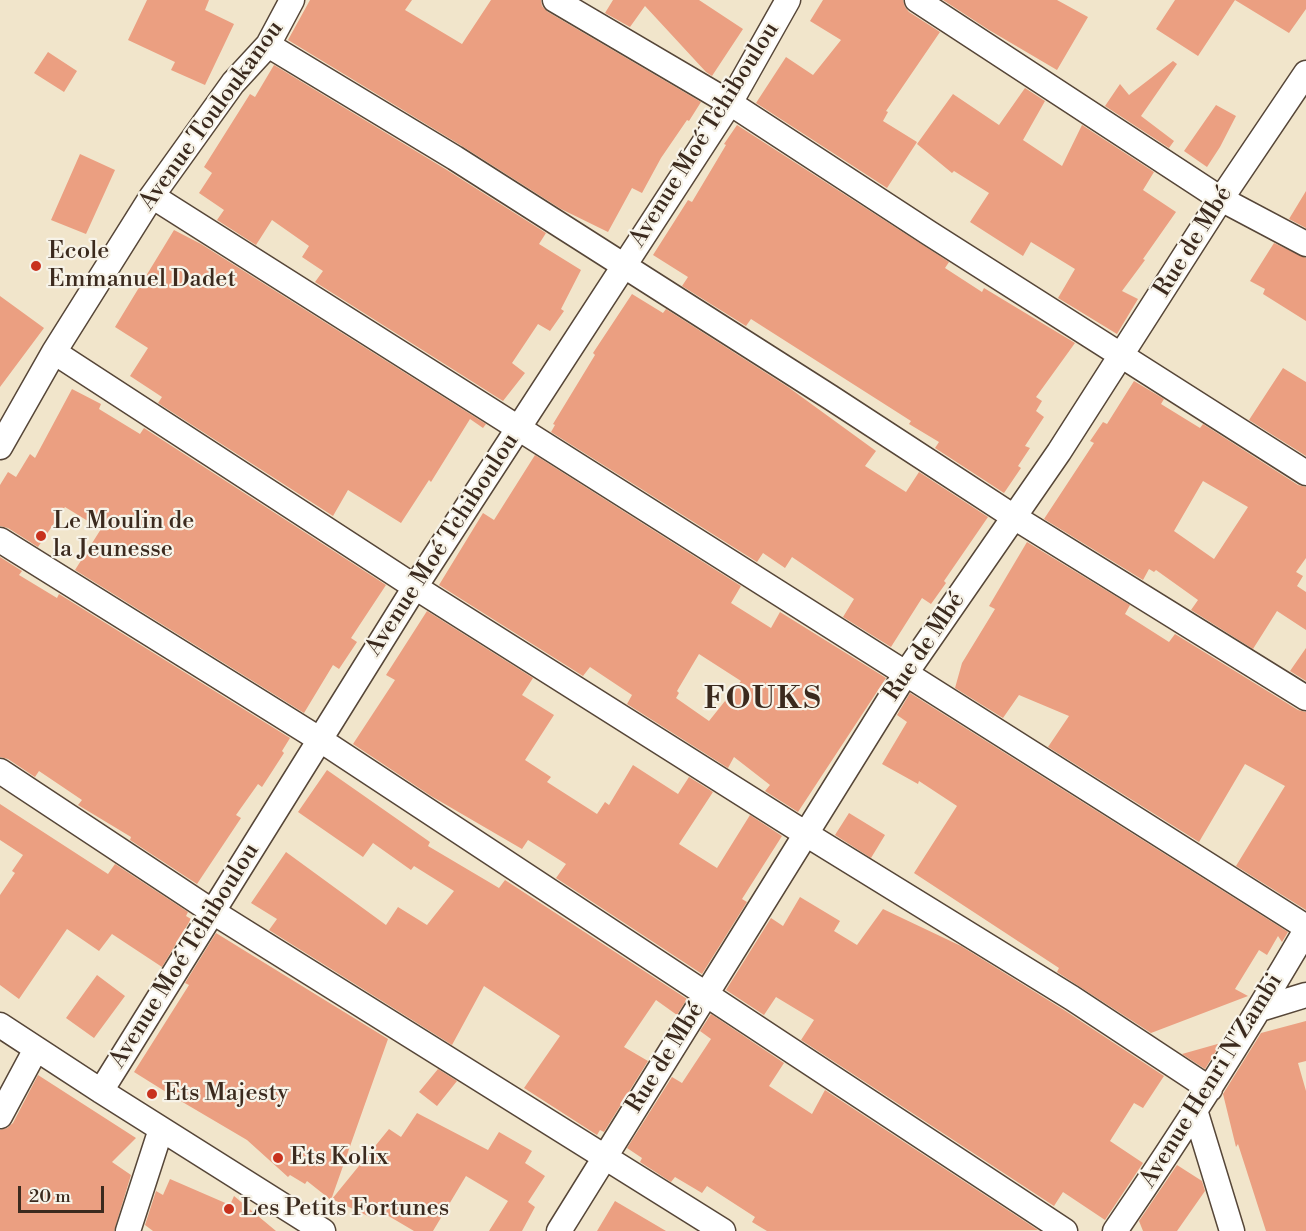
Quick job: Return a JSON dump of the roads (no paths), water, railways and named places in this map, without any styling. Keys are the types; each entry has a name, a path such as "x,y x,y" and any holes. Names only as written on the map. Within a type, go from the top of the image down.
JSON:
{"street":[{"name":"Avenue Touloukanou","path":"0,447 54,352 152,196 232,83 268,45 292,0"},
{"path":"555,0 730,103 929,233 1306,473"},
{"name":"Avenue Moé Tchiboulou","path":"101,1091 415,587 730,103 788,0"},
{"path":"917,0 1221,200 1306,244"},
{"path":"268,45 455,158 1014,517 1306,698"},
{"name":"Rue de Mbé","path":"559,1231 906,673 1059,452 1221,200 1306,73"},
{"path":"152,196 1306,928"},
{"path":"54,352 415,587 806,834 1062,992 1210,1089"},
{"path":"0,540 319,739 1065,1231"},
{"path":"0,771 213,912 723,1231"},
{"name":"Avenue Henri N'Zambi","path":"1115,1231 1210,1089 1260,1009 1306,928"},
{"path":"1260,1009 1306,995"},
{"path":"0,1024 160,1129 323,1231"},
{"path":"0,1116 36,1049"},
{"path":"1196,1110 1232,1231"},
{"path":"128,1231 160,1129"}],"place":[{"name":"Ecole Emmanuel Dadet","path":"36,266"},
{"name":"Le Moulin de la Jeunesse","path":"41,536"},
{"name":"Ets Majesty","path":"152,1094"},
{"name":"Ets Kolix","path":"278,1158"},
{"name":"Les Petits Fortunes","path":"229,1209"}],"district":[{"name":"FOUKS","path":"763,701"}]}
